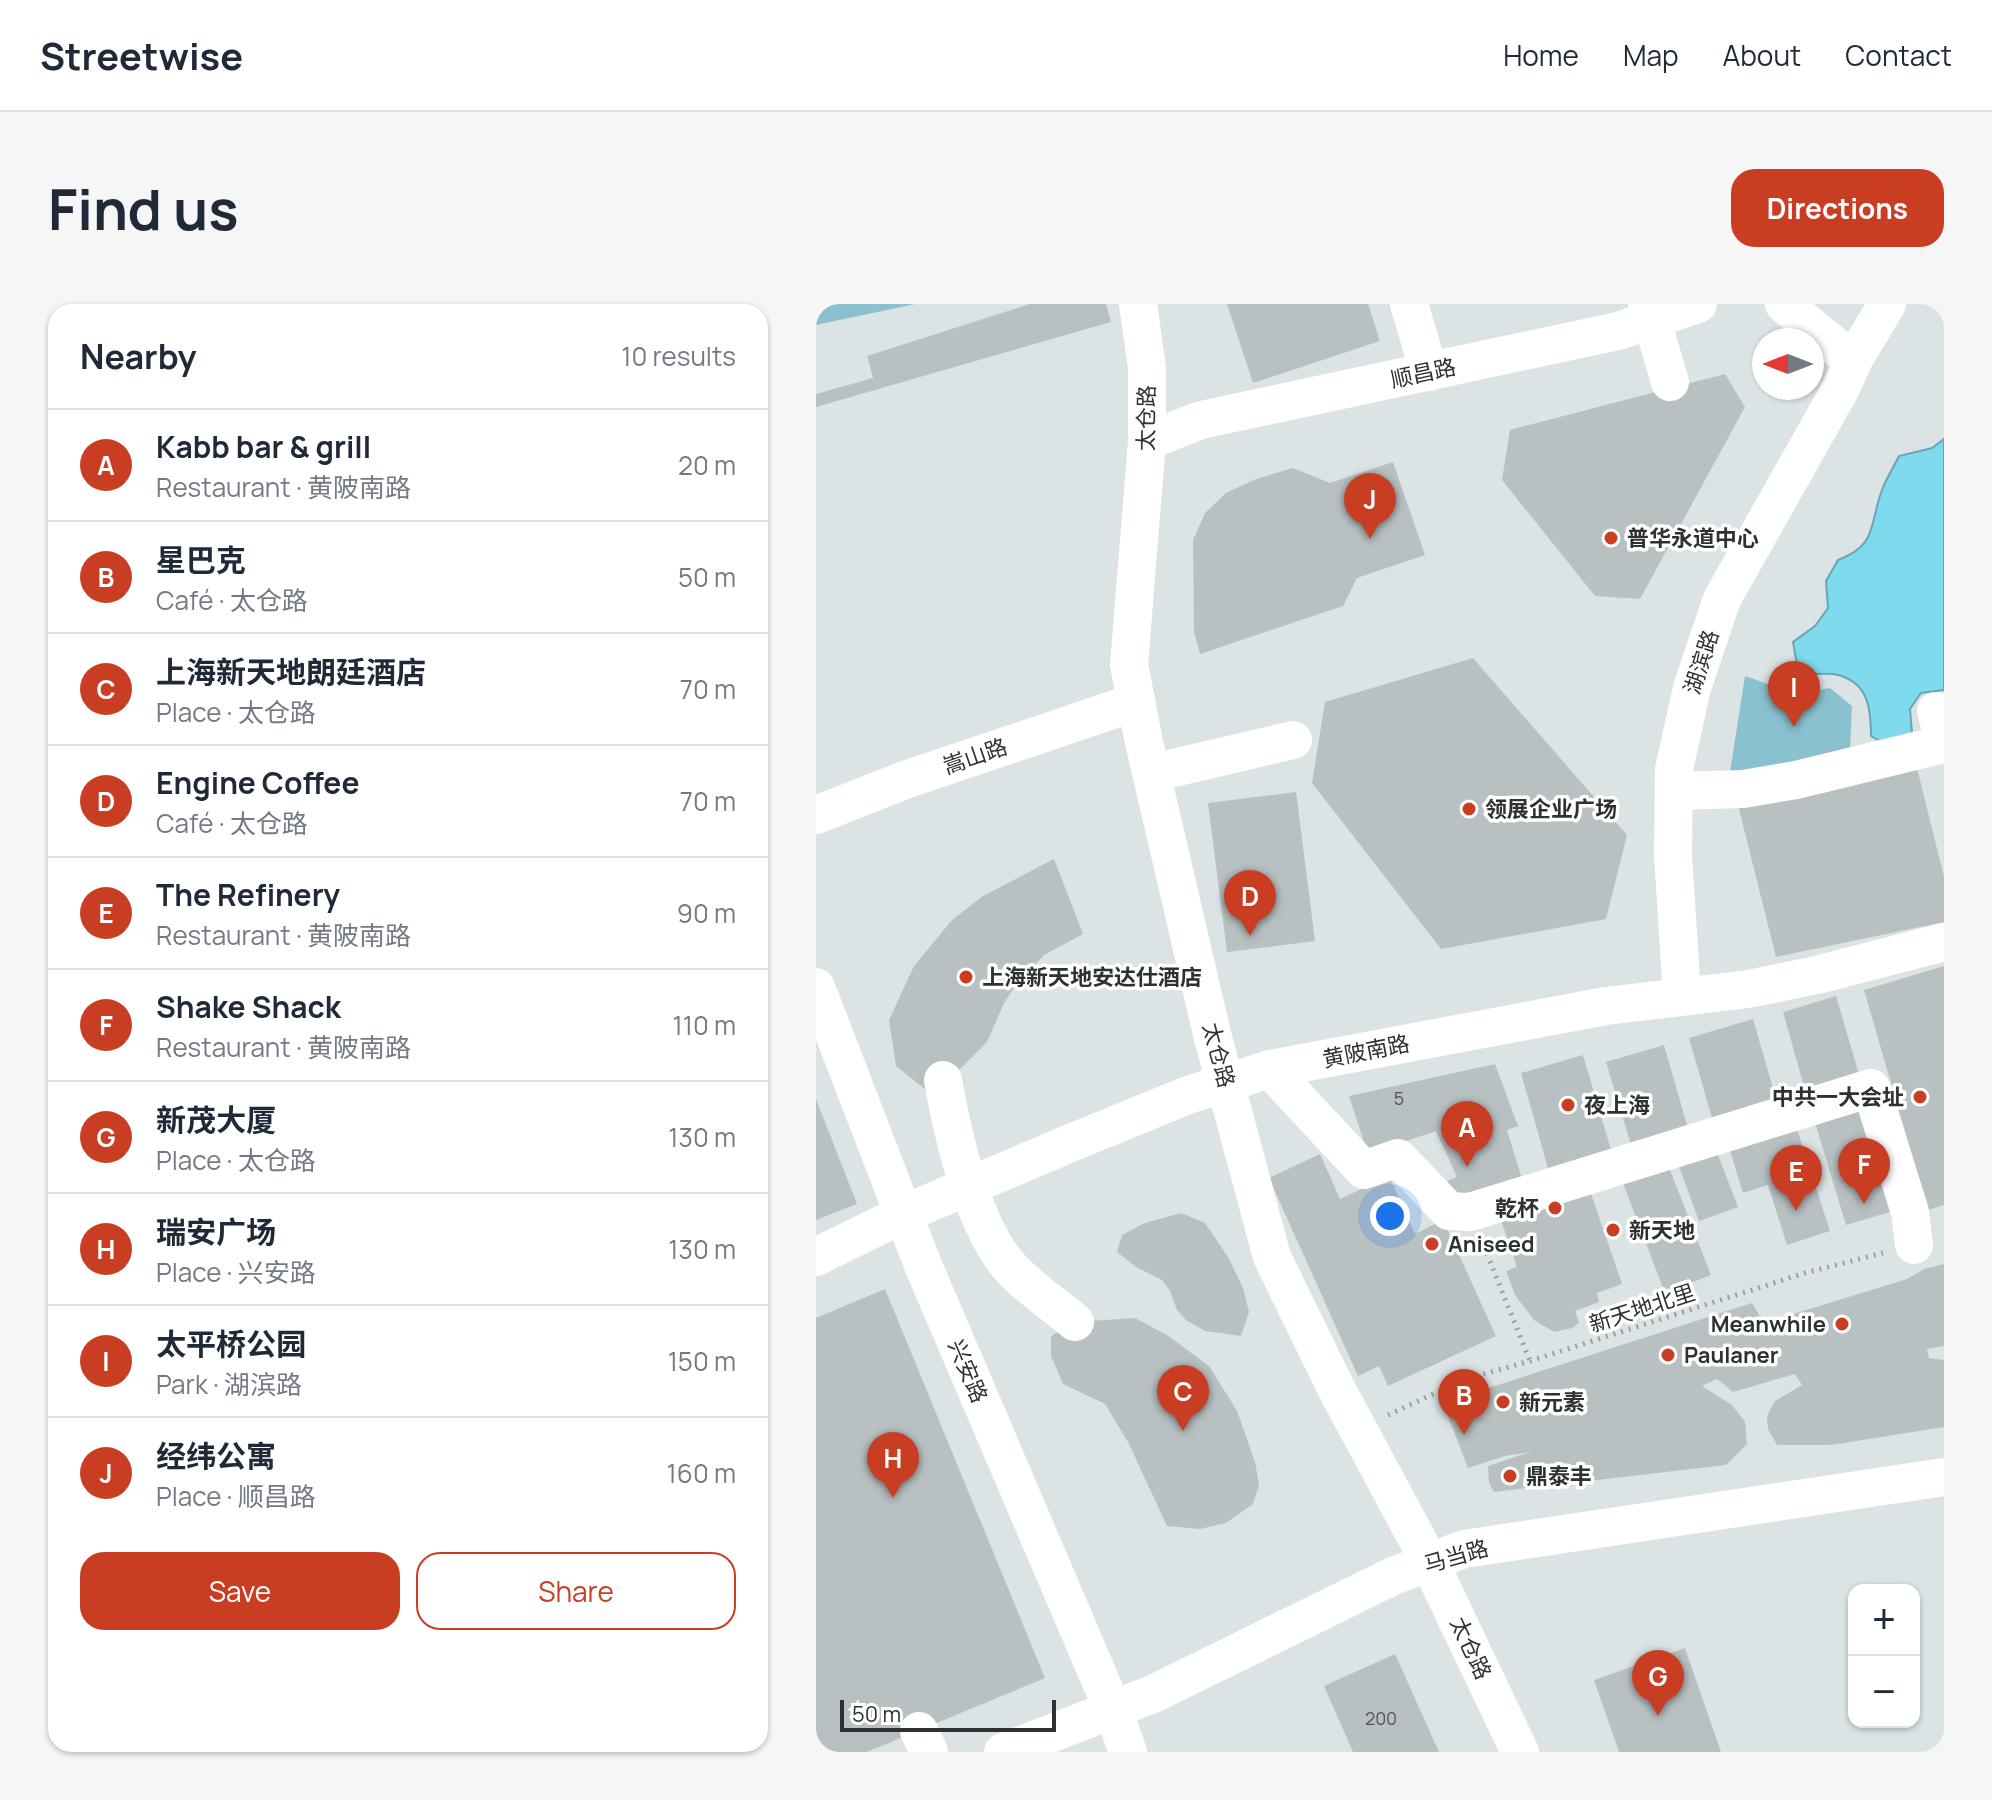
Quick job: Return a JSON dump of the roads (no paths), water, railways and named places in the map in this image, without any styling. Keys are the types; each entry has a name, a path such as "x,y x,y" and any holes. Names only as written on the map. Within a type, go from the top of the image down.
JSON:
{"street":[{"name":"太仓路","path":"1138,304 1147,368 1147,441 1129,665 1212,1034 1272,1257 1429,1561 1520,1752"},
{"path":"1409,304 1429,372"},
{"name":"顺昌路","path":"1147,441 1201,420 1618,331 1650,312 1698,304"},
{"path":"1784,304 1853,361"},
{"name":"湖滨路","path":"1682,996 1673,855 1674,769 1692,688 1722,599 1887,304"},
{"path":"1650,312 1670,382"},
{"name":"嵩山路","path":"816,815 905,780 1136,702"},
{"path":"1674,791 1743,789 1796,780 1941,732"},
{"path":"1152,773 1293,740"},
{"name":"黄陂南路","path":"816,1257 903,1214 1117,1124 1226,1082 1270,1069 1606,1006 1748,989 1817,975 1944,942"},
{"name":"兴安路","path":"816,987 903,1214 1128,1752"},
{"path":"1270,1069 1364,1170 1398,1158 1449,1211 1470,1212 1871,1088 1910,1212 1914,1245"},
{"path":"943,1080 954,1141 992,1244 1011,1269 1075,1322"},
{"name":"马当路","path":"1003,1752 1047,1744 1393,1576 1464,1549 1944,1477"}],"place":[{"name":"普华永道中心","path":"1611,538"},
{"name":"经纬公寓","path":"1370,539"},
{"name":"太平桥公园","path":"1794,727"},
{"name":"领展企业广场","path":"1469,809"},
{"name":"Engine Coffee","path":"1250,936"},
{"name":"上海新天地安达仕酒店","path":"966,977"},
{"name":"中共一大会址","path":"1920,1097"},
{"name":"夜上海","path":"1568,1105"},
{"name":"Kabb bar & grill","path":"1467,1167"},
{"name":"Shake Shack","path":"1864,1204"},
{"name":"乾杯","path":"1555,1208"},
{"name":"The Refinery","path":"1796,1211"},
{"name":"新天地","path":"1613,1230"},
{"name":"Aniseed","path":"1432,1244"},
{"name":"Meanwhile","path":"1842,1324"},
{"name":"Paulaner","path":"1668,1355"},
{"name":"新元素","path":"1503,1402"},
{"name":"上海新天地朗廷酒店","path":"1183,1431"},
{"name":"星巴克","path":"1464,1435"},
{"name":"鼎泰丰","path":"1510,1476"},
{"name":"瑞安广场","path":"893,1498"},
{"name":"新茂大厦","path":"1658,1716"}]}
